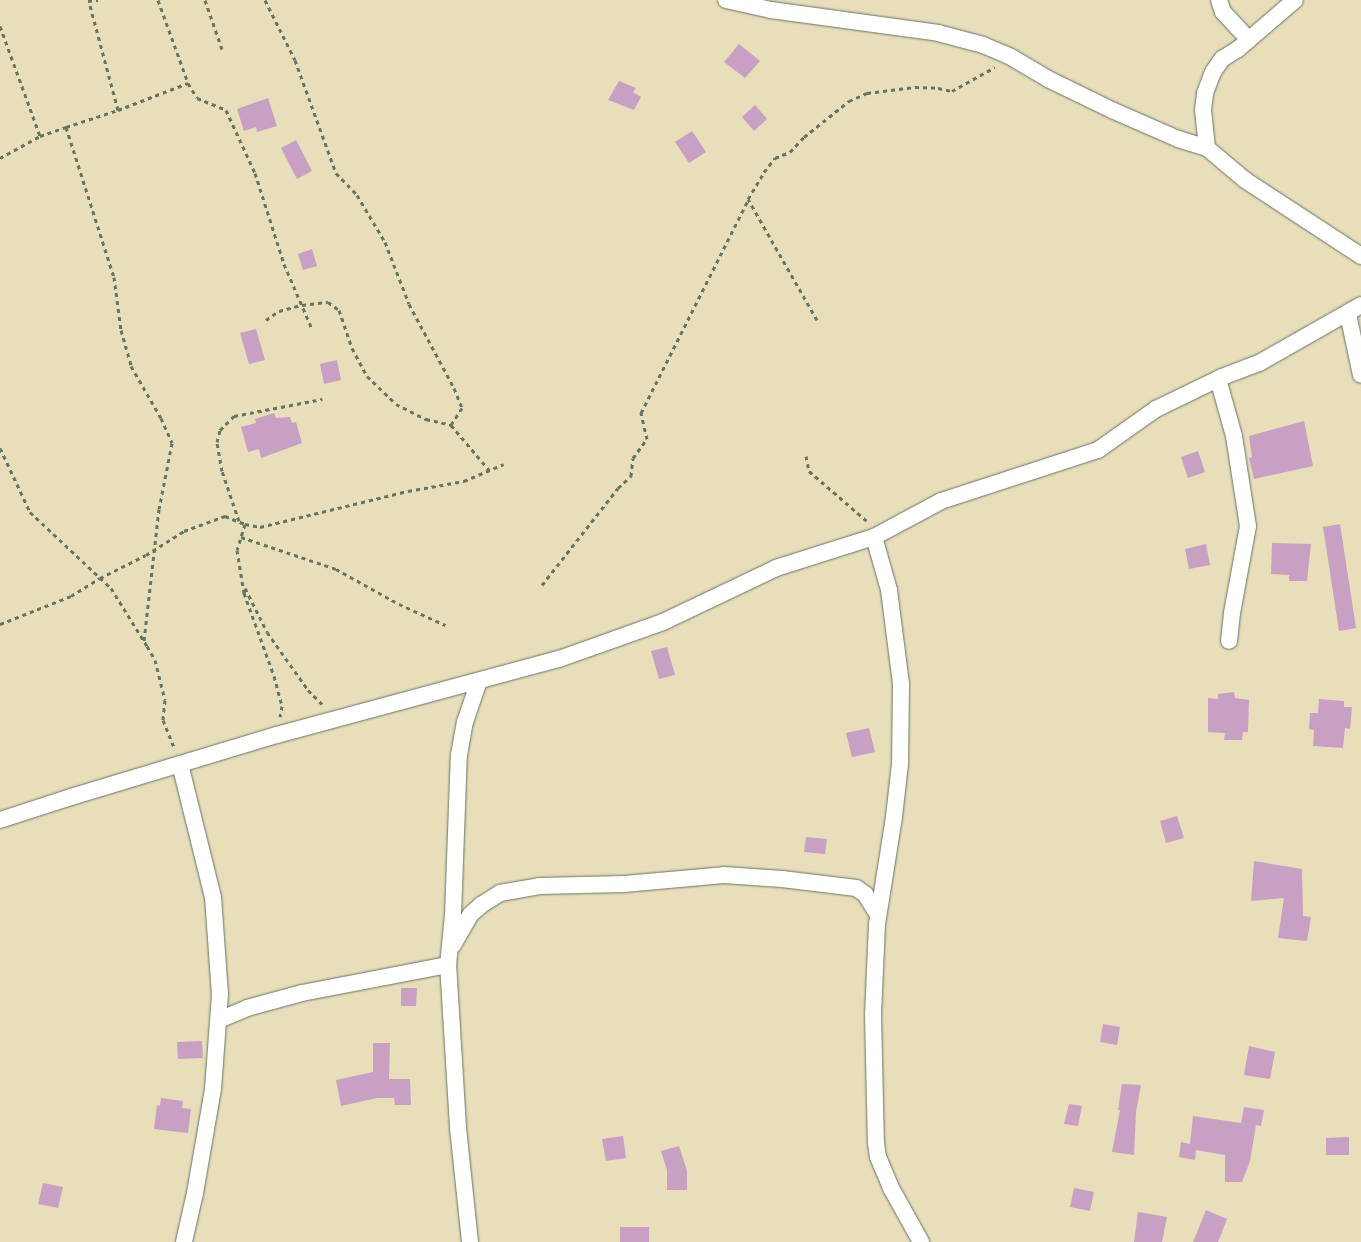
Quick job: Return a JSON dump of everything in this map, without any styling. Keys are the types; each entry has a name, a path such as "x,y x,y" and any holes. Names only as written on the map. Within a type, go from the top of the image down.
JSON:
{"street":[{"path":"726,0 750,2 938,33 962,38 1009,56 1048,79 1114,111 1178,140 1207,148 1245,180 1361,256"},
{"path":"1219,0 1223,12 1249,40"},
{"path":"1207,148 1203,110 1205,93 1222,59 1249,40 1295,0"},
{"path":"0,820 277,735 559,659 663,622 776,568 874,537 941,502 1098,450 1156,409 1218,379 1259,363 1354,309 1361,375"},
{"path":"1218,379 1234,436 1248,526 1232,613 1229,641"},
{"path":"874,537 889,590 902,684 899,773 878,915 873,1014 876,1143 887,1181 921,1242"},
{"path":"470,1242 457,1118 449,957 459,755 465,722 480,681"},
{"path":"180,764 213,897 219,963 219,1020 213,1088 195,1193 184,1242"},
{"path":"219,1020 247,1008 449,957 470,915 481,905 500,893 539,886 624,884 724,875 792,880 856,888 865,894 878,915"}],"path":[{"path":"98,0 88,1 118,110"},
{"path":"158,0 188,83 197,98 226,110 255,173 284,264 312,329"},
{"path":"205,0 223,52"},
{"path":"265,0 296,60 336,172 358,195 385,242 409,304 454,388 462,408 451,425"},
{"path":"0,26 40,136"},
{"path":"542,585 576,545 618,488 632,476 633,458 648,439 640,413 748,200 775,158 790,152 804,137 849,101 867,93 915,87 952,91 992,69 1009,56"},
{"path":"0,158 40,136 118,110 188,83"},
{"path":"66,127 114,277 121,330 131,366 161,418 172,442 159,509 144,641"},
{"path":"748,200 818,320"},
{"path":"266,320 279,311 302,305 328,302 340,310 352,348 367,376 396,404 426,419 451,425 489,470"},
{"path":"239,522 222,471 217,442 220,430 234,416 322,399"},
{"path":"0,448 30,512 111,588 155,660 165,700 163,720 180,764"},
{"path":"806,456 809,471 868,522 874,537"},
{"path":"0,624 71,596 100,578 154,550 184,531 225,516 245,524 260,527 408,491 464,481 504,464"},
{"path":"245,524 237,550 243,584 282,706 277,735"},
{"path":"241,536 336,569 399,604 444,625"},
{"path":"243,584 267,632 308,690 338,719"}],"building":[{"path":"739,44 760,61 745,78 724,62"},
{"path":"619,81 636,88 633,92 641,97 634,110 608,100"},
{"path":"268,98 277,126 257,132 256,127 244,131 237,109"},
{"path":"755,105 767,119 754,131 742,117"},
{"path":"692,131 706,152 689,163 675,142"},
{"path":"296,140 312,171 297,179 281,148"},
{"path":"312,249 317,266 303,270 298,254"},
{"path":"256,329 265,360 249,364 240,333"},
{"path":"337,360 341,380 324,384 320,364"},
{"path":"274,413 276,418 290,417 292,423 296,422 302,443 261,458 259,449 248,452 241,427 256,423 255,419"},
{"path":"1304,421 1313,466 1254,479 1249,458 1252,457 1249,436"},
{"path":"1198,451 1205,472 1188,478 1181,457"},
{"path":"1340,524 1356,628 1339,631 1323,527"},
{"path":"1272,543 1311,544 1307,581 1289,581 1289,575 1271,574"},
{"path":"1206,544 1210,565 1189,569 1185,549"},
{"path":"667,647 675,675 659,679 651,651"},
{"path":"1234,692 1235,698 1249,700 1248,732 1243,732 1242,740 1224,740 1225,733 1208,732 1208,698 1218,699 1218,694"},
{"path":"1319,699 1344,701 1344,707 1352,707 1350,729 1345,728 1343,748 1313,746 1314,730 1309,729 1310,713 1318,713"},
{"path":"869,728 875,752 852,757 846,733"},
{"path":"1177,816 1184,838 1166,843 1160,821"},
{"path":"806,837 827,839 825,854 804,852"},
{"path":"1254,861 1302,869 1303,916 1311,917 1307,941 1278,938 1284,898 1251,901"},
{"path":"401,988 417,988 416,1006 401,1006"},
{"path":"1103,1024 1120,1027 1117,1045 1100,1042"},
{"path":"202,1041 203,1058 178,1059 177,1042"},
{"path":"373,1043 390,1043 389,1079 410,1079 411,1105 395,1105 394,1098 377,1098 341,1106 336,1080 373,1072"},
{"path":"1249,1046 1275,1052 1270,1079 1244,1075"},
{"path":"1122,1084 1141,1085 1136,1112 1134,1155 1112,1152 1120,1110 1118,1110"},
{"path":"161,1098 183,1101 182,1108 191,1109 188,1133 154,1129 157,1105 160,1106"},
{"path":"1069,1104 1082,1106 1078,1126 1064,1124"},
{"path":"1244,1107 1264,1110 1261,1126 1256,1125 1250,1161 1242,1182 1225,1182 1225,1155 1196,1150 1195,1160 1179,1157 1181,1142 1190,1144 1193,1116 1241,1123"},
{"path":"623,1136 626,1158 606,1161 602,1139"},
{"path":"1349,1137 1349,1155 1326,1155 1326,1138"},
{"path":"679,1146 687,1171 687,1190 667,1190 667,1170 661,1151"},
{"path":"43,1183 63,1187 58,1208 38,1204"},
{"path":"1074,1188 1094,1192 1090,1211 1070,1207"},
{"path":"1206,1210 1227,1219 1218,1242 1193,1242"},
{"path":"1138,1212 1167,1217 1162,1242 1134,1242"},
{"path":"620,1227 649,1227 649,1242 620,1242"}]}
